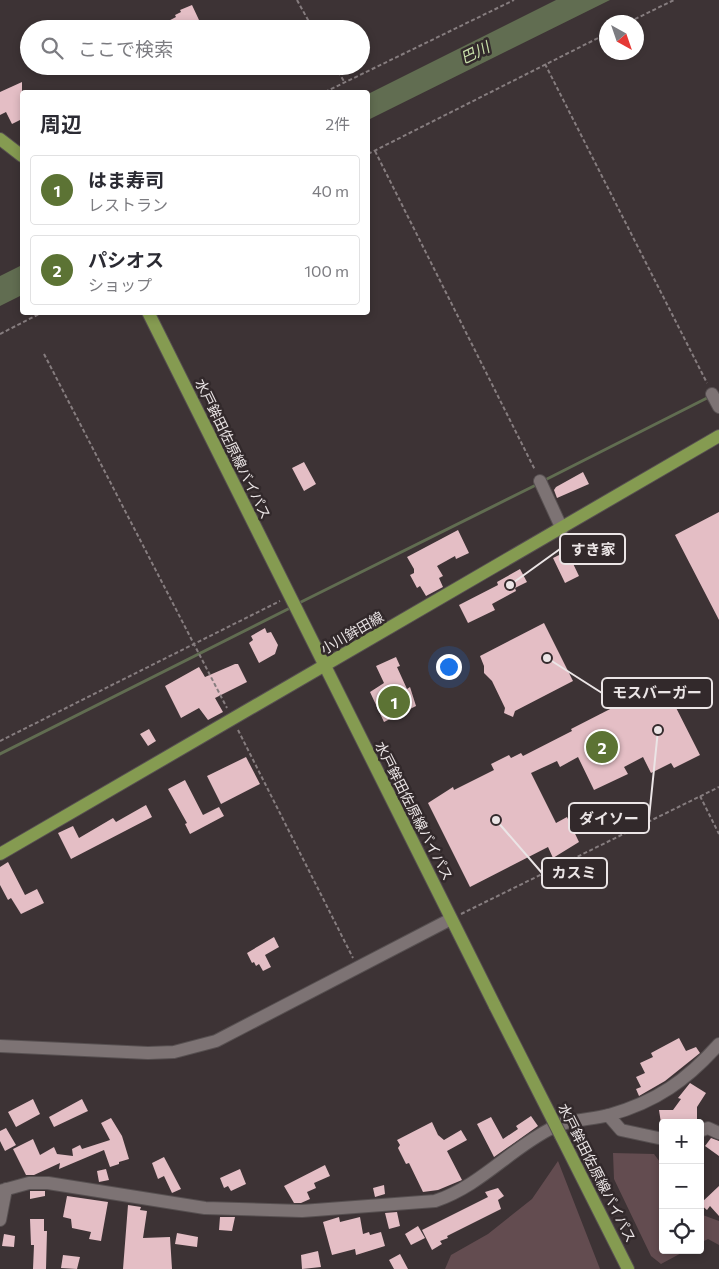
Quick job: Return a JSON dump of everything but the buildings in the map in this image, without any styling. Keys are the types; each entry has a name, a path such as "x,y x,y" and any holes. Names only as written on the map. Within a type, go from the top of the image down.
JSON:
{"main road":[{"path":"0,139 20,154"},
{"name":"水戸鉾田佐原線バイパス","path":"149,315 628,1269"},
{"name":"小川鉾田線","path":"0,854 719,436"}],"street":[{"path":"542,483 562,529"},
{"path":"0,1046 148,1053 174,1052 216,1041 359,969 451,919"},
{"path":"0,1220 3,1190 29,1183 48,1183 205,1208 302,1211 417,1203 455,1194 553,1127 608,1115 657,1098 686,1078 719,1044"},
{"path":"608,1115 621,1130 659,1138"},
{"path":"704,1130 708,1128 719,1133"}],"path":[{"path":"297,0 308,20"},
{"path":"370,71 514,0"},
{"path":"643,15 674,0"},
{"path":"370,153 599,37"},
{"path":"545,64 715,400"},
{"path":"340,75 345,83"},
{"path":"329,90 361,75"},
{"path":"375,151 542,483"},
{"path":"0,334 37,315"},
{"path":"44,354 233,719 359,969"},
{"path":"0,741 194,644 293,603"},
{"path":"451,919 719,787"},
{"path":"700,796 719,834"}],"shaded area":[{"path":"613,1153 654,1154 659,1161 659,1254 680,1254 661,1264 651,1256 614,1179"},
{"path":"558,1161 600,1269 445,1269 451,1255 488,1234 532,1199"},
{"path":"704,1215 719,1221 719,1245 708,1239 704,1241"}],"water":[{"name":"巴川","path":"556,0 610,0 370,119 370,93"},
{"path":"20,266 20,296 0,306 0,276"}],"waterway":[{"path":"543,481 709,397"},
{"path":"297,604 538,484"},
{"path":"0,754 292,607"}],"place":[{"name":"すき家","path":"510,585"},
{"name":"モスバーガー","path":"547,658"},
{"name":"はま寿司","path":"394,702"},
{"name":"ダイソー","path":"658,730"},
{"name":"パシオス","path":"602,747"},
{"name":"カスミ","path":"496,820"}]}
